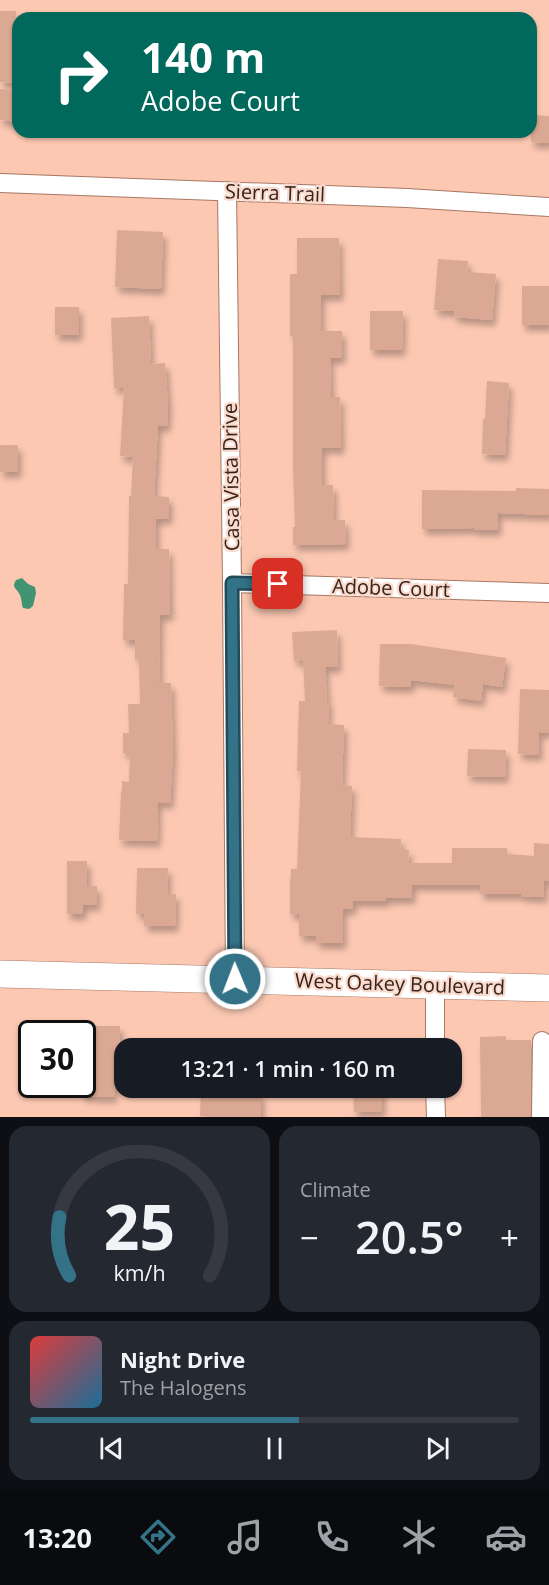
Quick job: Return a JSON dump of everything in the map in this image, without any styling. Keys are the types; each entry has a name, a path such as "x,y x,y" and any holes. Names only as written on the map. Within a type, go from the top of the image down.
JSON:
{"main road":[{"name":"West Oakey Boulevard","path":"0,974 549,988"}],"street":[{"name":"Sierra Trail","path":"0,183 407,198 549,207"},
{"name":"Casa Vista Drive","path":"227,191 235,979"},
{"name":"Adobe Court","path":"232,583 549,593"},
{"path":"435,985 435,1038"},
{"path":"541,1117 542,1041"},
{"path":"435,1098 436,1117"}],"shaded area":[{"path":"22,578 35,587 33,606 29,609 23,608 20,595 14,586 16,580"}],"building":[{"path":"0,11 16,11 12,12 12,83 0,82"},
{"path":"0,89 12,90 12,121 0,120"},
{"path":"537,115 549,116 549,143 531,142 531,138 537,138"},
{"path":"117,230 163,232 161,289 115,287"},
{"path":"297,238 339,238 340,295 321,295 321,331 342,331 342,358 330,358 331,397 340,397 341,448 322,448 322,485 333,485 334,520 345,520 346,544 293,545 293,527 295,527 293,336 290,336 290,274 297,274"},
{"path":"438,259 468,261 467,272 496,274 492,320 454,317 454,311 434,310"},
{"path":"522,286 549,286 549,325 522,325"},
{"path":"55,307 79,307 79,335 55,335"},
{"path":"370,311 403,311 402,350 370,350"},
{"path":"149,316 151,364 165,363 168,403 167,426 158,426 154,496 169,497 169,518 156,519 156,549 169,549 170,615 160,615 159,683 171,683 173,752 170,803 158,802 157,841 119,840 122,781 129,782 130,753 123,753 123,733 129,733 128,704 140,704 139,659 135,659 135,640 123,640 124,584 128,584 129,496 131,496 133,457 120,456 124,388 114,388 111,318"},
{"path":"487,381 509,383 505,455 482,454"},
{"path":"0,445 18,445 18,472 0,472"},
{"path":"516,488 549,489 549,515 498,513 498,530 422,529 422,490 516,491"},
{"path":"337,630 338,667 325,667 327,702 329,702 328,724 344,725 342,785 352,786 350,837 401,839 400,850 409,850 408,863 452,863 452,848 507,848 507,854 534,856 534,843 549,844 549,881 544,881 544,897 521,896 521,894 480,894 480,885 412,885 412,898 353,901 353,909 343,909 343,943 316,943 316,936 299,936 299,914 290,914 290,885 291,869 297,869 301,771 297,771 299,701 305,701 303,660 294,661 292,632"},
{"path":"380,644 411,644 506,658 502,687 483,684 481,701 453,697 455,685 411,680 411,687 379,686"},
{"path":"520,689 549,690 549,733 539,732 539,755 518,754"},
{"path":"468,749 506,750 505,777 467,776"},
{"path":"67,861 87,861 87,886 97,886 97,905 83,905 83,914 67,914"},
{"path":"137,868 168,868 167,894 176,894 175,926 144,926 144,914 136,914"},
{"path":"96,1026 120,1026 120,1038 114,1038 114,1097 96,1096"},
{"path":"506,1036 506,1040 531,1040 530,1117 481,1117 480,1037"},
{"path":"201,1098 261,1098 261,1117 200,1116"},
{"path":"353,1098 382,1098 382,1111 354,1112"}],"route":[{"path":"235,979 232,583 278,584"}]}
